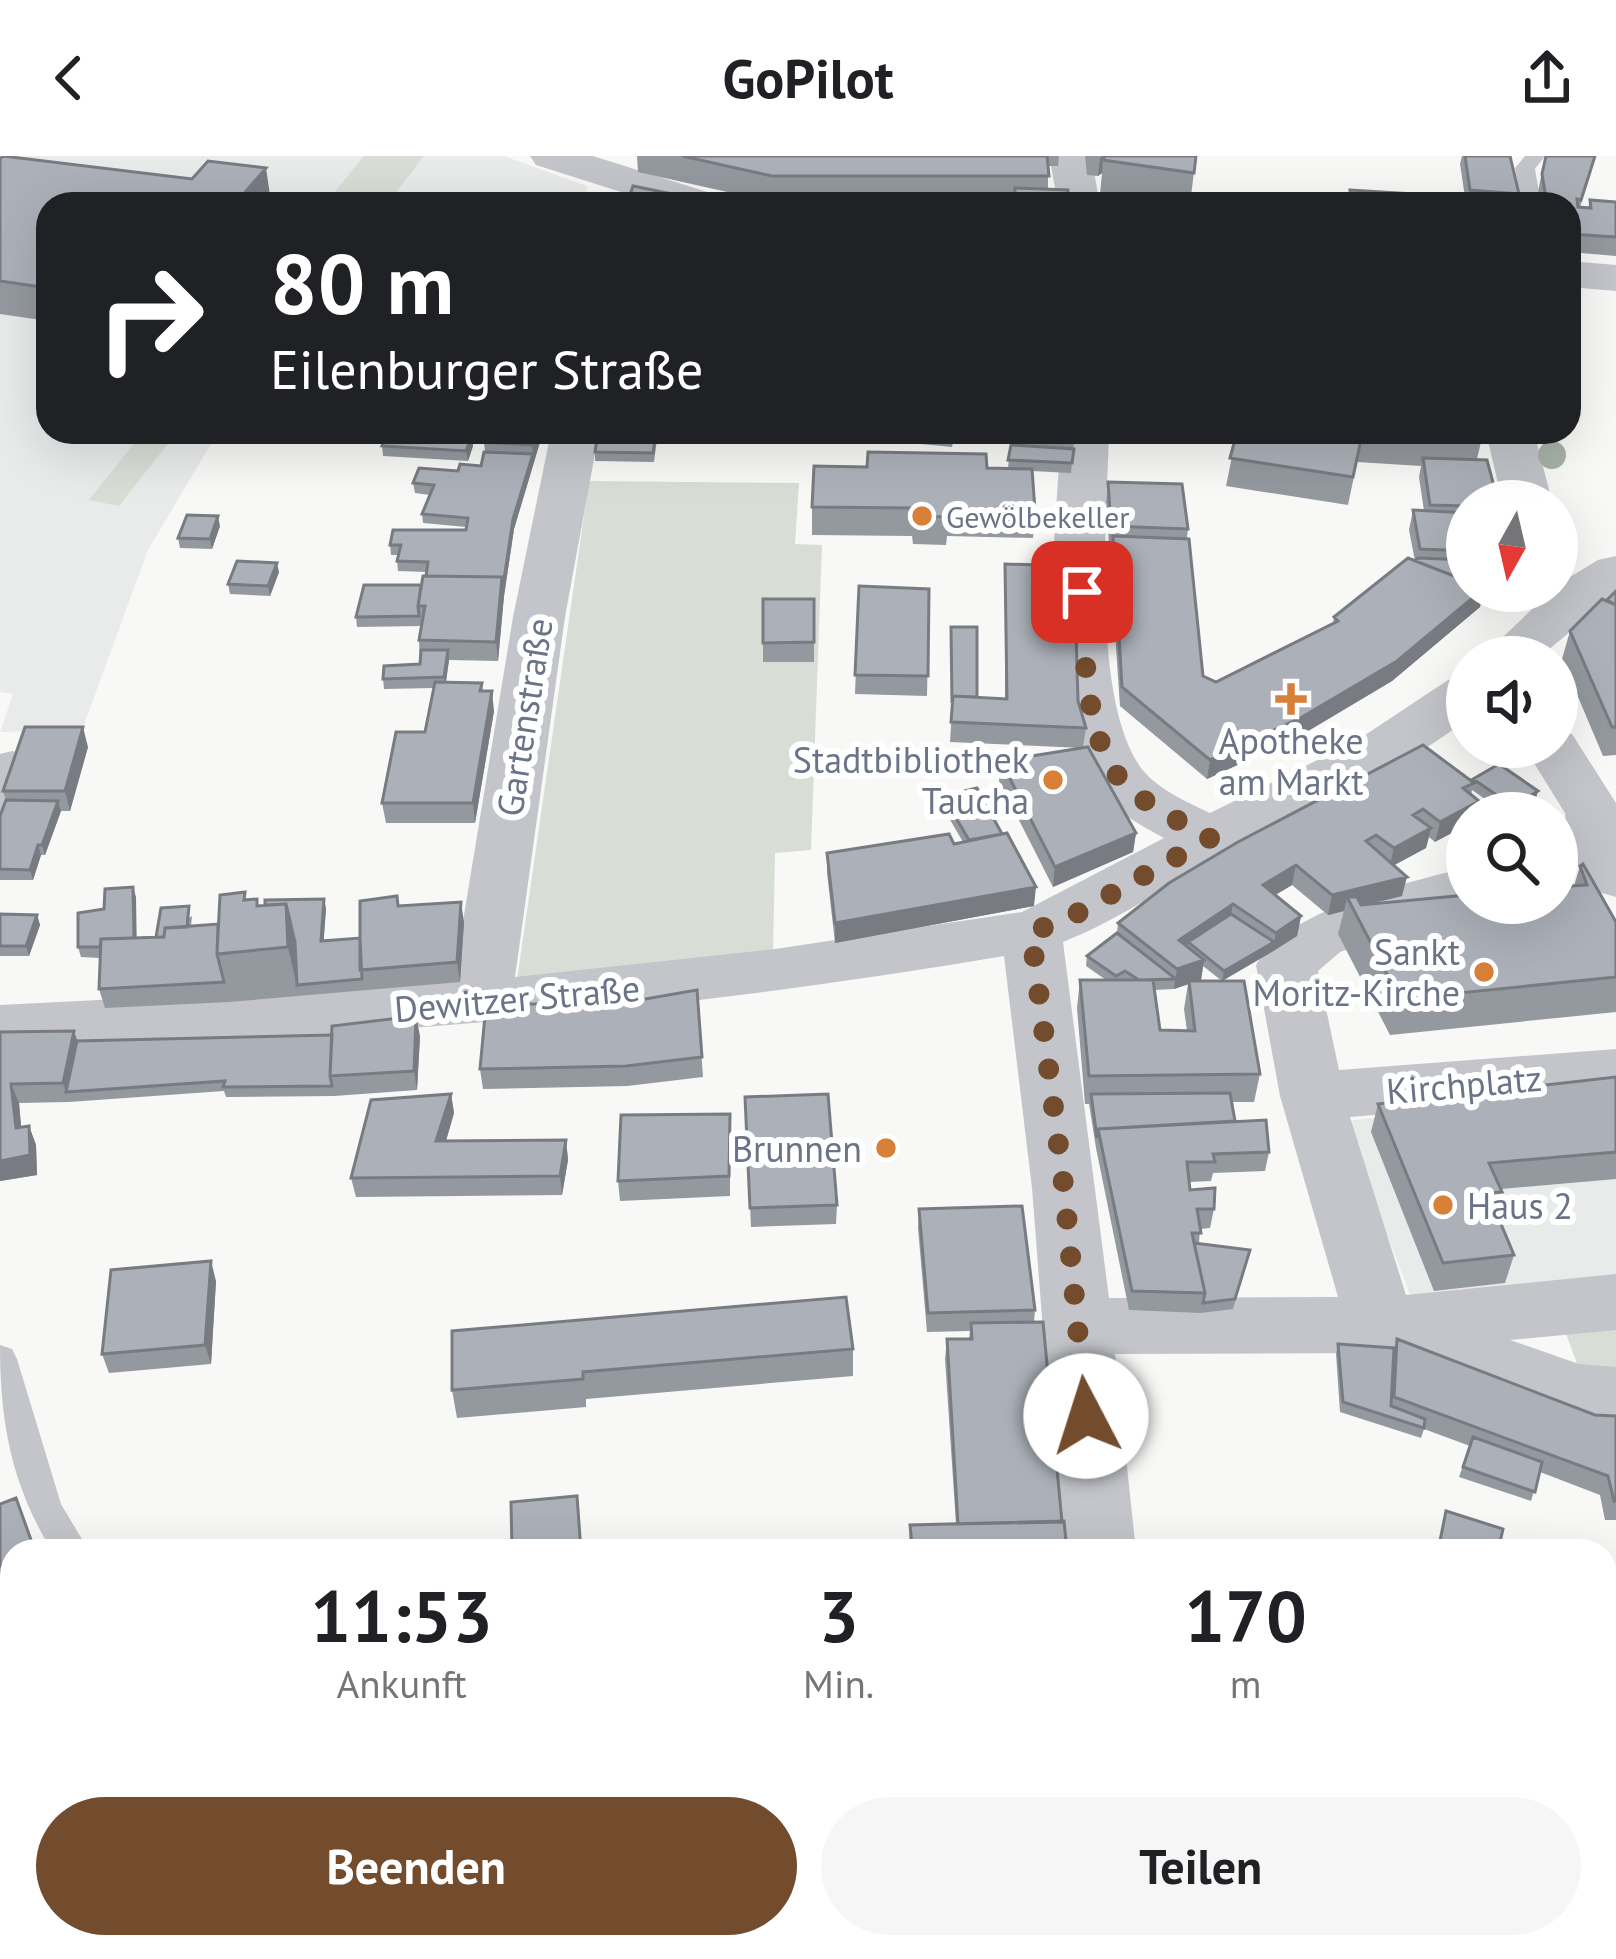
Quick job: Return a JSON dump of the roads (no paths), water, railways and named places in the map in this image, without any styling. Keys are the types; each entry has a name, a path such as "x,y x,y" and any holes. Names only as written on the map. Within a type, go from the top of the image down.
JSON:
{"street":[{"path":"551,156 658,192"},
{"path":"1070,156 1077,192"},
{"path":"1581,275 1616,278"},
{"name":"Gartenstraße","path":"480,1003 539,616 573,444"},
{"path":"1085,444 1083,627 1090,702 1107,757 1120,779 1144,801 1210,838"},
{"path":"1513,444 1522,480"},
{"path":"1530,636 1584,574"},
{"name":"Dewitzer Straße","path":"0,1028 231,1022 480,1003 784,973 1031,932 1069,918 1210,838 1446,718"},
{"path":"1560,768 1597,844"},
{"path":"1381,1325 1312,1096 1286,965 1319,937 1446,894"},
{"path":"1031,932 1078,1326 1097,1539"},
{"name":"Kirchplatz","path":"1312,1096 1616,1072"},
{"path":"1078,1326 1381,1325 1616,1302"},
{"path":"1381,1325 1579,1394 1616,1396"}],"lane":[{"path":"1529,192 1526,168 1535,156"},
{"path":"0,1359 45,1509 64,1539"}],"place":[{"name":"Gewölbekeller","path":"922,516"},
{"name":"Apotheke am Markt","path":"1291,699"},
{"name":"Stadtbibliothek Taucha","path":"1053,780"},
{"name":"Sankt Moritz-Kirche","path":"1484,972"},
{"name":"Brunnen","path":"886,1148"},
{"name":"Haus 2","path":"1443,1205"}]}
